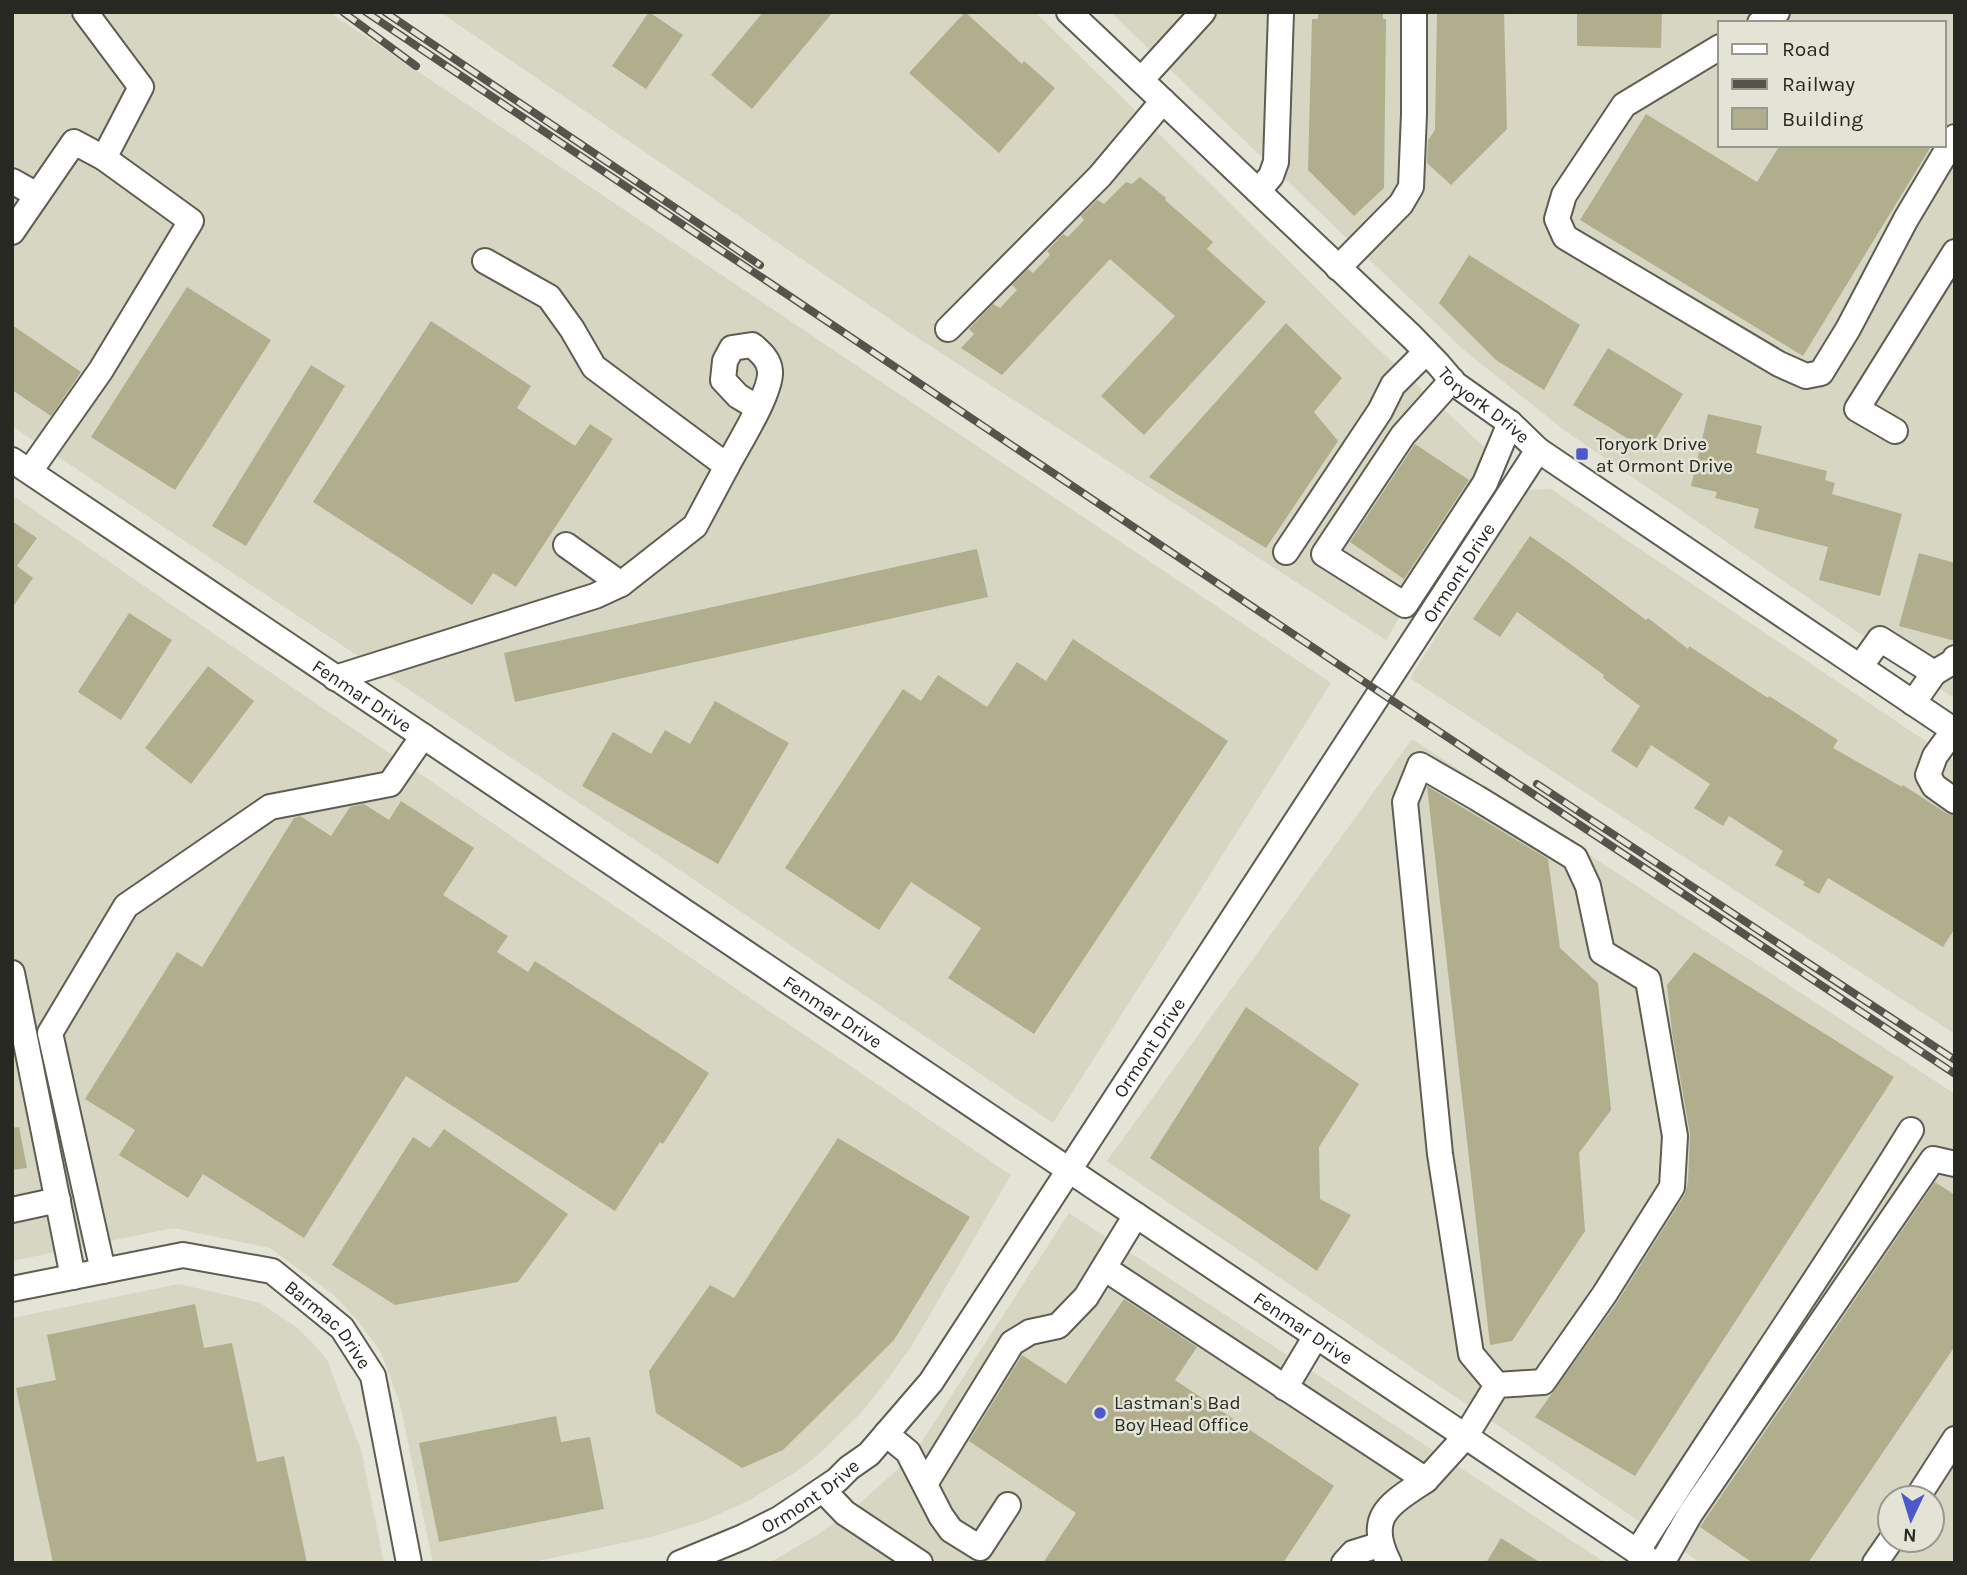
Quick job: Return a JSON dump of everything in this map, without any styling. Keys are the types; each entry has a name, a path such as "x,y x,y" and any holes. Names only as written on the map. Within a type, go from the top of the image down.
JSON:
{"street":[{"path":"85,12 141,87 104,158"},
{"name":"Toryork Drive","path":"1069,12 1426,352 1452,380 1510,423 1538,450 1954,730"},
{"path":"1141,80 1203,12"},
{"path":"1258,191 1271,176 1276,162 1281,12"},
{"path":"1338,268 1401,204 1411,187 1414,12"},
{"path":"1718,48 1624,105 1564,195 1557,219 1565,237 1779,364 1806,376 1821,373 1848,329 1906,219 1955,137"},
{"path":"948,329 1100,176 1163,102"},
{"path":"12,232 75,142 104,158 191,221 101,370 21,465"},
{"path":"12,181 37,195"},
{"path":"1895,431 1857,410 1954,257"},
{"path":"485,261 549,297 594,367 727,466"},
{"path":"1286,552 1380,411 1393,385 1426,352"},
{"path":"1452,380 1403,435 1324,554 1405,605 1485,483 1510,423"},
{"path":"335,678 595,596 621,584 695,526 758,408"},
{"name":"Ormont Drive","path":"680,1563 779,1519 823,1490 869,1454 931,1382 1538,450"},
{"name":"Fenmar Drive","path":"21,465 1645,1557"},
{"path":"566,545 621,584"},
{"path":"1860,667 1880,639 1934,673"},
{"path":"1913,703 1934,673 1955,658"},
{"path":"1954,730 1935,756 1928,775 1934,786 1955,801"},
{"path":"103,1271 50,1033 127,906 270,807 390,784 423,736"},
{"path":"1420,765 1575,858 1587,886 1602,952 1647,980 1675,1136 1672,1187 1604,1294 1543,1382 1497,1385 1471,1354 1440,1154 1405,802 1420,765"},
{"path":"12,973 74,1277"},
{"path":"1645,1557 1692,1465 1847,1234 1911,1130"},
{"path":"1662,1563 1690,1514 1933,1159 1955,1164"},
{"path":"12,1210 58,1200"},
{"path":"925,1484 1012,1343 1030,1332 1058,1326 1086,1297 1136,1215"},
{"name":"Barmac Drive","path":"12,1289 183,1255 272,1271 342,1328 373,1376 409,1563"},
{"path":"1104,1268 1426,1480"},
{"path":"1285,1388 1316,1336"},
{"path":"1344,1563 1353,1553 1384,1554 1380,1521 1393,1503 1426,1480 1465,1437 1497,1385"},
{"path":"886,1434 908,1452 941,1516 955,1534 981,1548 1008,1505"},
{"path":"1926,1484 1955,1439"},
{"path":"823,1490 845,1513 920,1563"}],"shaded area":[{"path":"12,12 329,12 1331,683 1053,1123 653,852 12,426"},
{"path":"440,12 1035,12 1372,343 1494,456 1386,640 910,333"},
{"path":"1110,12 1955,12 1955,699 1564,430 1465,351"},
{"path":"1551,489 1955,761 1955,1034 1410,678 1527,490"},
{"path":"12,495 1011,1175 911,1347 859,1415 819,1454 750,1500 706,1520 651,1537 528,1563 433,1563 400,1404 381,1352 335,1296 270,1248 173,1228 12,1261"},
{"path":"1412,739 1955,1094 1955,1563 1701,1563 1107,1161"},
{"path":"1069,1213 1606,1563 769,1563 817,1535 857,1506 898,1469 921,1443"},
{"path":"179,1284 260,1303 296,1327 327,1360 361,1450 384,1563 12,1563 12,1318"}],"building":[{"path":"649,12 683,35 646,89 612,66"},
{"path":"763,12 833,12 752,109 711,75"},
{"path":"965,12 1022,64 1024,61 1055,88 999,153 909,73"},
{"path":"1318,12 1383,12 1383,19 1386,19 1384,188 1354,216 1308,170 1312,19 1318,19"},
{"path":"1437,12 1504,12 1507,129 1451,185 1427,163 1428,140 1435,130"},
{"path":"1577,12 1662,12 1661,48 1577,46"},
{"path":"1646,114 1757,182 1779,147 1931,147 1803,356 1580,220"},
{"path":"1140,177 1213,242 1207,249 1266,302 1144,435 1101,396 1175,316 1110,259 1002,375 961,348 974,334 969,329 993,304 1000,308 1017,290 1012,285 1028,269 1033,273 1050,255 1047,251 1063,234 1068,237 1084,220 1081,216 1097,200 1104,204 1126,182 1132,184"},
{"path":"1469,255 1580,325 1544,390 1496,360 1439,303"},
{"path":"187,287 271,340 175,490 91,437"},
{"path":"431,321 531,386 517,408 575,446 590,424 613,439 516,587 493,573 472,605 313,502"},
{"path":"1286,323 1342,378 1314,412 1338,441 1266,548 1149,477"},
{"path":"12,325 81,372 51,416 12,390"},
{"path":"1608,348 1683,394 1648,451 1573,405"},
{"path":"311,365 345,386 246,546 212,526"},
{"path":"1708,414 1762,426 1756,453 1827,471 1825,480 1835,483 1832,494 1902,514 1880,596 1819,580 1828,547 1754,528 1759,509 1715,498 1717,492 1691,486"},
{"path":"1415,444 1469,480 1404,579 1350,542"},
{"path":"12,521 37,538 17,566 33,578 12,608"},
{"path":"1530,536 1688,649 1689,646 1838,740 1833,748 1955,816 1955,928 1943,947 1828,878 1819,894 1803,885 1805,882 1775,865 1783,851 1729,816 1723,826 1694,808 1710,784 1651,745 1637,768 1611,751 1640,706 1603,678 1604,675 1517,612 1500,637 1473,619"},
{"path":"977,549 988,597 515,702 504,653"},
{"path":"1919,553 1955,563 1955,641 1899,626"},
{"path":"129,613 172,640 121,720 78,692"},
{"path":"1073,639 1228,741 1034,1034 948,978 981,928 911,882 879,930 785,868 903,689 921,701 938,675 987,707 1017,662 1046,681"},
{"path":"208,666 254,701 191,784 145,748"},
{"path":"715,701 789,743 718,864 582,786 613,732 651,754 665,730 690,744"},
{"path":"1427,786 1548,859 1560,948 1598,983 1611,1110 1579,1153 1585,1231 1512,1341 1490,1345"},
{"path":"401,801 474,848 443,895 508,936 497,952 528,972 535,961 709,1073 615,1211 406,1076 304,1238 203,1174 188,1198 119,1155 135,1130 85,1099 177,952 202,967 294,818 300,816 331,836 350,807 364,804 389,820"},
{"path":"1694,952 1894,1077 1635,1476 1535,1417 1616,1304 1685,1194 1690,1134 1672,1032 1667,985"},
{"path":"1246,1007 1359,1084 1319,1147 1320,1199 1351,1215 1317,1271 1150,1158"},
{"path":"19,1127 27,1168 12,1170 12,1128"},
{"path":"444,1129 568,1214 518,1282 395,1305 332,1265 413,1137 430,1148"},
{"path":"838,1138 970,1217 894,1340 783,1450 742,1468 656,1413 649,1371 710,1285 734,1298"},
{"path":"1935,1182 1955,1195 1955,1346 1808,1563 1753,1563 1700,1527"},
{"name":"Lastman's Bad Boy Head Office","path":"1124,1299 1197,1347 1175,1380 1334,1486 1283,1563 1043,1563 1076,1513 969,1441 1022,1355 1066,1384"},
{"path":"195,1304 204,1348 232,1343 257,1462 284,1456 307,1563 53,1563 16,1388 56,1380 47,1335"},
{"path":"556,1416 561,1442 590,1437 604,1509 439,1542 419,1443"},
{"path":"1501,1538 1541,1563 1486,1563"}],"railway":[{"path":"343,12 416,66"},
{"path":"366,12 1381,693 1955,1074"},
{"path":"385,12 760,265"},
{"path":"1537,784 1955,1060"}],"place":[{"name":"Toryork Drive at Ormont Drive","path":"1582,454"},
{"name":"Lastman's Bad Boy Head Office","path":"1100,1413"}]}
